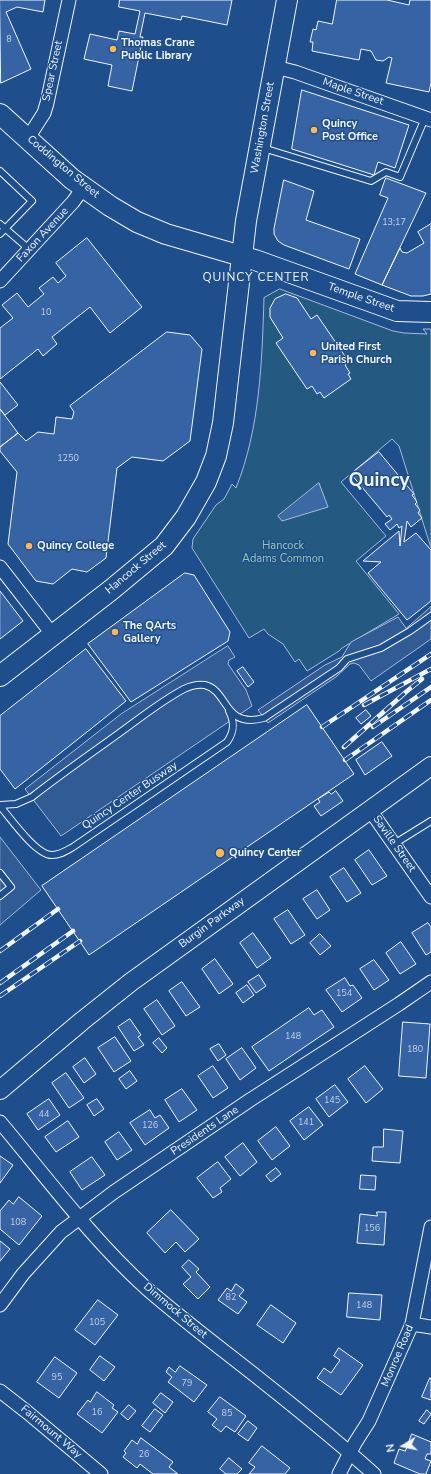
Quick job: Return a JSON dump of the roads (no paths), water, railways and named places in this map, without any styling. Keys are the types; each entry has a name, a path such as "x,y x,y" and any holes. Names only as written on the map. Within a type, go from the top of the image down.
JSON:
{"main road":[{"name":"Washington Street","path":"241,256 287,0"},
{"name":"Coddington Street","path":"0,114 84,188 110,206 138,222 166,234 241,256"},
{"name":"Temple Street","path":"241,256 397,311 423,312"},
{"name":"Hancock Street","path":"0,676 151,558 164,546 186,517 206,482 216,456 223,423 241,256"},
{"name":"Burgin Parkway","path":"0,1090 131,982 431,766"}],"street":[{"name":"Spear Street","path":"28,138 41,118 47,103 69,0"},
{"name":"Maple Street","path":"274,67 295,72 428,119"},
{"name":"Faxon Avenue","path":"0,281 73,202 84,188"},
{"path":"0,567 53,635"},
{"name":"Saville Street","path":"370,810 431,897"},
{"name":"Presidents Lane","path":"0,1305 23,1274 56,1237 114,1192 250,1100 431,982"},
{"name":"Dimmock Street","path":"0,1122 80,1218 110,1252 145,1287 374,1474"},
{"name":"Monroe Road","path":"339,1474 369,1421 412,1324 431,1228"},
{"path":"412,1324 431,1327"},
{"name":"Fairmount Way","path":"0,1391 101,1474"}],"lane":[{"path":"260,147 371,181 386,172 400,177 428,119"},
{"path":"0,171 32,201 2,227 0,234"},
{"path":"2,227 29,249"},
{"path":"0,806 16,804 32,797 135,722 184,689 204,685 213,690 236,715 244,720 254,721 264,718 339,668 347,659 381,648 410,631 431,616"},
{"name":"Quincy Center Busway","path":"0,806 34,846 42,853 52,855 62,853 227,742 232,735 233,727 232,718 227,706"},
{"path":"394,844 431,821"},
{"path":"0,873 10,887 0,896"}],"railway":[{"path":"322,727 431,654"},
{"path":"364,705 431,669"},
{"path":"344,747 422,679"},
{"path":"373,727 431,687"},
{"path":"345,760 431,700"},
{"path":"0,951 58,909"},
{"path":"0,983 73,931"},
{"path":"0,996 80,941"}],"place":[{"name":"Thomas Crane Public Library","path":"113,49"},
{"name":"Quincy Post Office","path":"314,130"},
{"name":"United First Parish Church","path":"313,353"},
{"name":"Quincy College","path":"29,546"},
{"name":"The QArts Gallery","path":"115,632"},
{"name":"Quincy Center","path":"220,853"}],"district":[{"name":"QUINCY CENTER","path":"256,278"},
{"name":"Quincy","path":"379,481"}],"park label":[{"name":"Hancock Adams Common","path":"283,552"}]}
